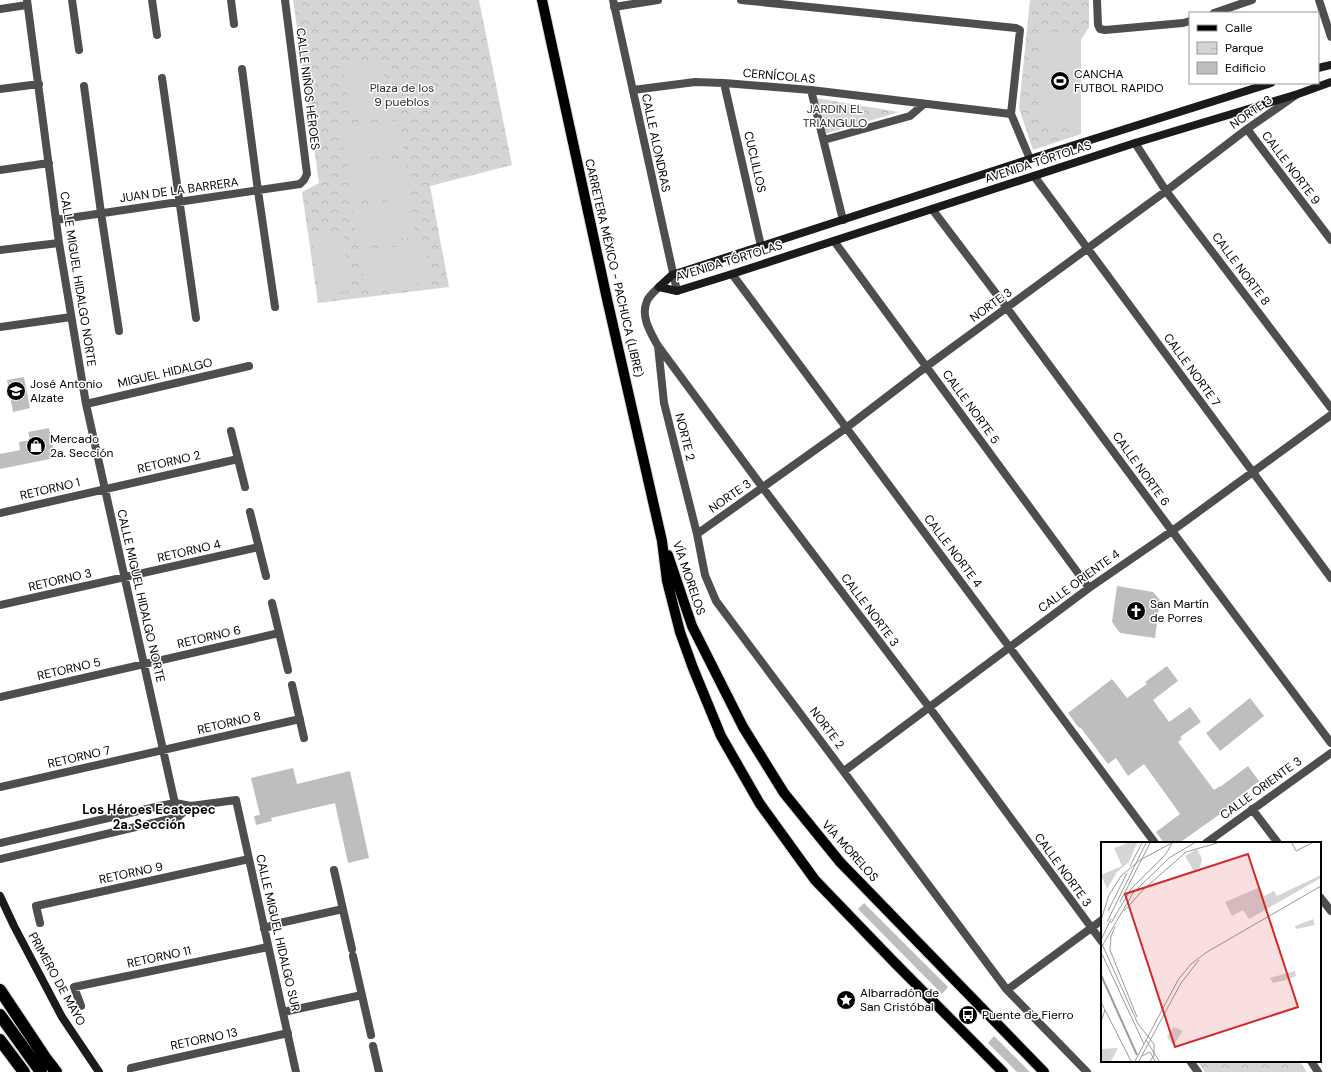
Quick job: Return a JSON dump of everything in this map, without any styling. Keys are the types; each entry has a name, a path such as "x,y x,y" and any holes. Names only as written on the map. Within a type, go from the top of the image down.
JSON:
{"highway":[{"path":"0,990 56,1072"},
{"path":"0,1015 41,1072"},
{"path":"0,1040 24,1072"}],"main road":[{"name":"CARRETERA MÉXICO - PACHUCA (LIBRE)","path":"542,0 607,299 662,540"},
{"name":"VÍA MORELOS","path":"662,540 667,581 680,632 693,668 721,736 760,804 816,880 893,961 1003,1072"},
{"name":"VÍA MORELOS","path":"662,540 692,626 743,727 784,793 840,862 1044,1072"}],"street":[{"path":"72,0 79,50"},
{"path":"152,0 156,35"},
{"path":"231,0 234,24"},
{"name":"CALLE NIÑOS HÉROES","path":"285,0 307,174 304,180"},
{"path":"614,4 658,0"},
{"path":"741,0 1016,28 1020,30 1011,114 1030,159"},
{"path":"1097,0 1098,25 1100,29 1105,30 1189,21"},
{"path":"1217,12 1252,0"},
{"path":"1319,0 1331,38"},
{"path":"0,9 27,2"},
{"name":"CALLE MIGUEL HIDALGO NORTE","path":"27,2 59,243 86,404 178,817"},
{"name":"CALLE ALONDRAS","path":"614,4 672,275 677,291"},
{"path":"1319,68 1331,65"},
{"path":"242,69 275,306"},
{"path":"162,78 196,318"},
{"name":"CERNÍCOLAS","path":"633,90 695,82 724,83 811,90 1011,114"},
{"name":"AVENIDA TÓRTOLAS","path":"659,287 677,291 1034,176 1298,94 1331,82"},
{"name":"CUCLILLOS","path":"724,83 761,246"},
{"path":"0,89 39,84"},
{"name":"AVENIDA TÓRTOLAS","path":"659,287 672,275 1268,84"},
{"path":"84,86 119,331"},
{"path":"811,90 843,220"},
{"name":"NORTE 3","path":"697,534 846,428 926,366 1088,249 1247,129 1298,94"},
{"path":"824,140 910,116 924,104"},
{"name":"CALLE NORTE 9","path":"1247,129 1331,240"},
{"name":"CALLE NORTE 8","path":"1135,144 1166,191 1331,408"},
{"path":"0,170 49,163"},
{"name":"CALLE NORTE 7","path":"1034,176 1331,578"},
{"name":"JUAN DE LA BARRERA","path":"56,220 258,191 300,184 304,180"},
{"name":"CALLE NORTE 6","path":"932,209 1331,743"},
{"name":"CALLE NORTE 5","path":"834,241 1089,588"},
{"path":"0,250 59,243"},
{"name":"CALLE NORTE 4","path":"732,274 1154,842"},
{"name":"CALLE NORTE 3","path":"659,287 646,302 644,317 658,346 763,488 929,707 1101,941"},
{"path":"0,327 71,317"},
{"name":"NORTE 2","path":"658,346 664,403 697,534 705,575 716,601 1007,990 1087,1072"},
{"name":"MIGUEL HIDALGO","path":"86,404 249,366"},
{"name":"CALLE ORIENTE 4","path":"844,771 1089,588 1172,531 1331,415"},
{"path":"231,431 245,487"},
{"name":"RETORNO 2","path":"105,489 238,459"},
{"name":"RETORNO 1","path":"0,513 105,489"},
{"path":"250,512 266,576"},
{"name":"RETORNO 4","path":"125,577 259,548"},
{"name":"RETORNO 3","path":"0,605 125,577"},
{"path":"272,603 288,670"},
{"name":"RETORNO 6","path":"144,665 280,633"},
{"name":"RETORNO 5","path":"0,697 144,665"},
{"path":"292,685 304,738"},
{"name":"RETORNO 8","path":"163,751 300,719"},
{"name":"RETORNO 7","path":"0,787 163,751"},
{"name":"CALLE ORIENTE 3","path":"1207,842 1331,753"},
{"name":"CALLE MIGUEL HIDALGO SUR","path":"191,806 236,800 296,1072"},
{"path":"0,843 175,803 191,806"},
{"path":"0,859 178,817 191,806"},
{"path":"1252,809 1277,842"},
{"path":"30,836 34,851"},
{"name":"RETORNO 9","path":"40,922 36,906 249,859"},
{"path":"334,870 370,1035"},
{"name":"PRIMERO DE MAYO","path":"0,896 14,926 62,1017 99,1072"},
{"path":"1321,898 1331,911"},
{"path":"264,929 275,924 343,910"},
{"path":"1007,990 1101,921"},
{"name":"RETORNO 11","path":"81,1006 74,987 268,947"},
{"path":"283,1012 362,995"},
{"name":"RETORNO 13","path":"131,1072 131,1068 288,1033"},
{"path":"373,1046 379,1072"},
{"path":"1191,1062 1198,1072"},
{"path":"1312,1062 1318,1072"}],"green space":[{"name":"Plaza de los 9 pueblos","path":"293,0 479,0 512,165 430,186 449,287 318,303 302,192 319,183"},
{"path":"1030,0 1089,0 1089,27 1081,40 1081,134 1033,150 1019,108"},
{"name":"CANCHA FUTBOL RAPIDO","path":"1077,34 1080,126 1043,128 1040,35"},
{"path":"381,58 389,113 351,119 343,64"},
{"name":"JARDIN EL TRIANGULO","path":"816,98 899,112 825,134"},
{"path":"399,120 404,152 345,161 340,128"},
{"path":"405,158 409,194 350,201 346,166"},
{"path":"411,199 415,237 356,245 352,206"},
{"path":"343,233 350,291 319,295 312,237"},
{"path":"425,243 430,282 365,290 360,251"},
{"path":"1198,1062 1300,1062 1307,1072 1205,1072"},
{"path":"1205,1062 1224,1062 1211,1071"}],"building":[{"path":"24,377 30,408 13,412 7,380"},
{"name":"Mercado 2a. Sección","path":"49,428 55,458 0,469 0,454 20,450 19,442 30,440 28,432"},
{"name":"San Martín de Porres","path":"1117,586 1153,592 1160,600 1155,638 1120,633 1112,622"},
{"path":"1167,666 1178,681 1153,700 1169,722 1190,707 1201,722 1180,737 1182,739 1178,742 1214,790 1248,766 1259,781 1231,803 1233,805 1180,842 1163,842 1156,832 1180,814 1144,764 1128,776 1116,758 1108,764 1068,713 1112,679 1127,698 1147,684 1145,682"},
{"path":"1250,698 1264,716 1220,751 1206,733"},
{"path":"293,768 297,784 350,771 369,858 348,863 335,803 271,818 272,821 256,825 254,816 260,815 251,778"},
{"path":"864,903 948,987 942,994 858,909"},
{"path":"994,1036 1030,1072 1017,1072 988,1043"}],"place":[{"name":"CANCHA FUTBOL RAPIDO","path":"1060,81"},
{"name":"José Antonio Alzate","path":"16,391"},
{"name":"Mercado 2a. Sección","path":"36,446"},
{"name":"San Martín de Porres","path":"1136,611"},
{"name":"Albarradón de San Cristóbal","path":"846,1000"},
{"name":"Puente de Fierro","path":"968,1015"}],"district":[{"name":"Los Héroes Ecatepec 2a. Sección","path":"149,816"}]}
